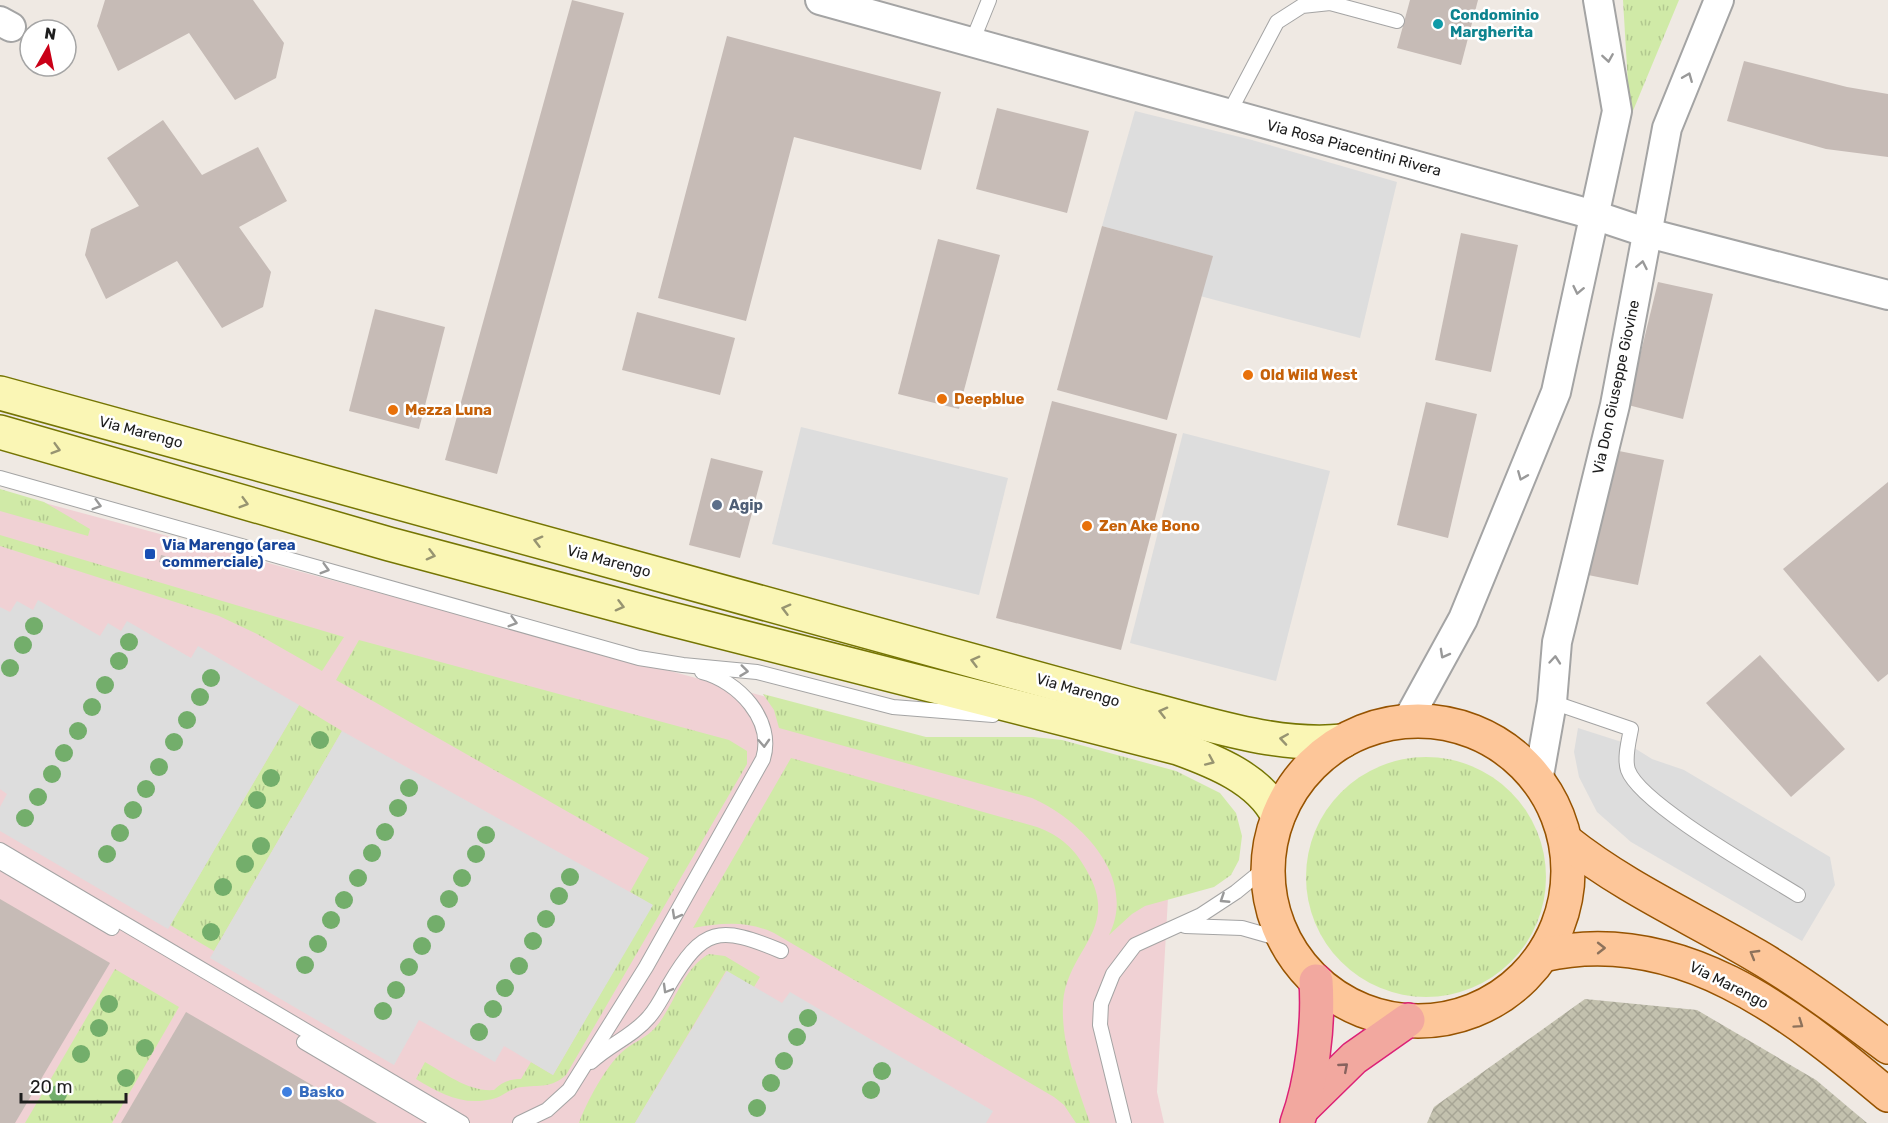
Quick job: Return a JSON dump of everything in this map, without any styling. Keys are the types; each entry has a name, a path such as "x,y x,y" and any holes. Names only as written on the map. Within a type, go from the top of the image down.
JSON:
{"highway":[{"path":"1300,1115 1317,1015 1316,981"},
{"path":"1300,1115 1354,1058 1408,1020"}],"main road":[{"name":"Via Marengo","path":"0,393 1141,707 1302,742 1343,741"},
{"path":"0,432 411,550 1178,748 1222,766 1263,795 1278,816"},
{"path":"1407,721 1436,722 1472,730 1503,747 1523,762 1539,781 1557,811 1566,841 1569,875 1567,897 1557,929 1543,955 1523,980 1500,997 1479,1009 1442,1019 1386,1018 1352,1006 1316,981 1297,961 1284,940 1272,906 1268,866 1272,835 1289,794 1305,771 1343,741 1376,727 1407,721"},
{"path":"1566,841 1617,878 1768,963 1826,1000 1888,1047"},
{"name":"Via Marengo","path":"1543,955 1567,950 1615,948 1665,956 1702,969 1759,998 1794,1021 1888,1095"}],"street":[{"name":"Via Rosa Piacentini Rivera","path":"820,0 1594,215 1648,232 1888,295"},
{"path":"1407,721 1463,619 1556,392 1617,111 1598,0"},
{"name":"Via Don Giuseppe Giovine","path":"1539,781 1552,702 1557,642 1615,405 1667,128 1719,0"}],"lane":[{"path":"972,42 989,0"},
{"path":"1229,113 1277,22 1302,6 1330,3 1396,21"},
{"path":"0,478 716,677 737,690 757,714 763,729 765,752 758,769 646,967 569,1090"},
{"path":"662,662 757,672 916,710 1074,722"},
{"path":"1552,702 1631,729 1628,744 1628,770 1646,794 1670,814 1798,895"},
{"path":"0,849 41,880 237,997 395,1090 462,1123"},
{"path":"0,862 41,880"},
{"path":"1124,1123 1100,1025 1103,996 1116,968 1135,945 1149,936 1177,927 1236,892 1268,866"},
{"path":"1177,927 1242,928 1284,940"},
{"path":"521,1123 547,1110 569,1090 598,1055 639,1027 652,1014 686,957 699,942 722,935 739,936 781,951"},
{"path":"395,1090 441,1123"},
{"path":"521,1123 534,1121 540,1123"}],"shaded area":[{"path":"1135,111 1252,140 1397,182 1360,338 1200,296 1212,256 1102,226"},
{"path":"801,427 1008,478 979,595 772,544"},
{"path":"1183,433 1330,471 1276,681 1130,643"},
{"path":"0,491 919,738 1175,774 1157,1092 1164,1123 0,1123"},
{"path":"38,600 100,636 108,623 121,631 127,621 191,658 198,646 299,705 168,929 0,831 0,807 7,794 0,789 0,607 10,612 17,601 33,610"},
{"path":"1578,728 1628,744 1652,759 1684,770 1830,857 1835,885 1802,941 1631,842 1597,812 1579,777 1574,752"},
{"path":"342,731 653,905 553,1075 504,1046 495,1062 419,1020 394,1065 210,958"},
{"path":"727,971 782,1003 790,992 993,1111 986,1123 635,1123"},
{"path":"1585,999 1697,1010 1816,1080 1867,1123 1427,1123 1434,1107"}],"green space":[{"path":"1623,0 1679,0 1630,118"},
{"path":"0,489 44,502 90,529 88,536 0,511"},
{"path":"0,535 344,637 322,671 257,634 219,616 0,546"},
{"path":"359,640 729,740 747,751 747,764 566,1075 556,1082 518,1087 496,1098 474,1101 454,1098 416,1079 425,1062 458,1081 485,1090 494,1090 506,1081 521,1079 531,1062 553,1075 652,905 630,892 649,858 336,680"},
{"path":"763,694 926,737 1034,737 1062,740 1176,771 1220,793 1236,813 1242,836 1239,860 1231,875 1214,887 1145,906 1132,914 1109,935 1116,913 1116,892 1110,872 1085,835 1068,820 1032,798 779,728 774,710"},
{"path":"299,705 342,731 214,951 170,925"},
{"path":"1426,757 1461,762 1472,766 1493,777 1511,792 1526,810 1537,831 1541,842 1546,877 1541,912 1537,923 1526,944 1511,962 1493,977 1472,988 1461,992 1426,997 1391,992 1380,988 1359,977 1341,962 1326,944 1315,923 1311,912 1306,877 1311,842 1315,831 1326,810 1341,792 1359,777 1380,766 1391,762"},
{"path":"791,758 1037,827 1060,839 1078,856 1096,891 1098,909 1089,939 1067,984 1063,1003 1063,1019 1067,1049 1090,1123 1076,1123 1064,1105 1054,1097 774,933 743,924 693,928"},
{"path":"709,954 725,956 760,977 754,987 726,971 635,1123 579,1123 591,1095 616,1058 655,1028 685,978"},
{"path":"115,969 179,1007 112,1123 25,1123"}],"building":[{"path":"105,0 253,0 284,43 276,78 235,100 189,33 118,71 97,26"},
{"path":"572,0 624,13 497,474 445,460"},
{"name":"Condominio Margherita","path":"1410,0 1478,0 1461,65 1397,48"},
{"path":"727,36 941,92 921,170 794,137 746,321 658,298"},
{"path":"1744,61 1847,87 1888,94 1888,157 1826,149 1727,121"},
{"path":"997,108 1089,131 1067,213 976,189"},
{"path":"163,120 202,175 258,147 287,201 239,227 271,272 263,307 222,328 177,261 106,299 85,255 91,229 139,206 107,158"},
{"path":"1102,226 1213,256 1167,420 1057,390"},
{"path":"1461,233 1518,245 1491,372 1435,360"},
{"path":"938,239 1000,255 959,409 898,394"},
{"path":"1658,282 1713,294 1683,419 1628,405"},
{"path":"375,309 445,327 419,429 349,411"},
{"path":"637,312 735,338 720,395 622,370"},
{"name":"Zen Ake Bono","path":"1052,401 1177,434 1121,650 996,618"},
{"path":"1426,402 1477,414 1448,538 1397,525"},
{"path":"1609,449 1664,460 1638,585 1583,574"},
{"path":"711,458 763,471 740,558 689,545"},
{"path":"1888,482 1888,674 1878,682 1783,569"},
{"path":"161,555 181,560 179,567 159,562"},
{"path":"1760,655 1845,749 1791,797 1706,703"},
{"path":"0,899 110,963 15,1123 0,1123"},
{"path":"186,1012 269,1060 377,1123 121,1123"}],"place":[{"name":"Condominio Margherita","path":"1438,24"},
{"name":"Old Wild West","path":"1248,375"},
{"name":"Deepblue","path":"942,399"},
{"name":"Mezza Luna","path":"393,410"},
{"name":"Agip","path":"717,505"},
{"name":"Zen Ake Bono","path":"1087,526"},
{"name":"Via Marengo (area commerciale)","path":"150,554"},
{"name":"Basko","path":"287,1092"}]}
